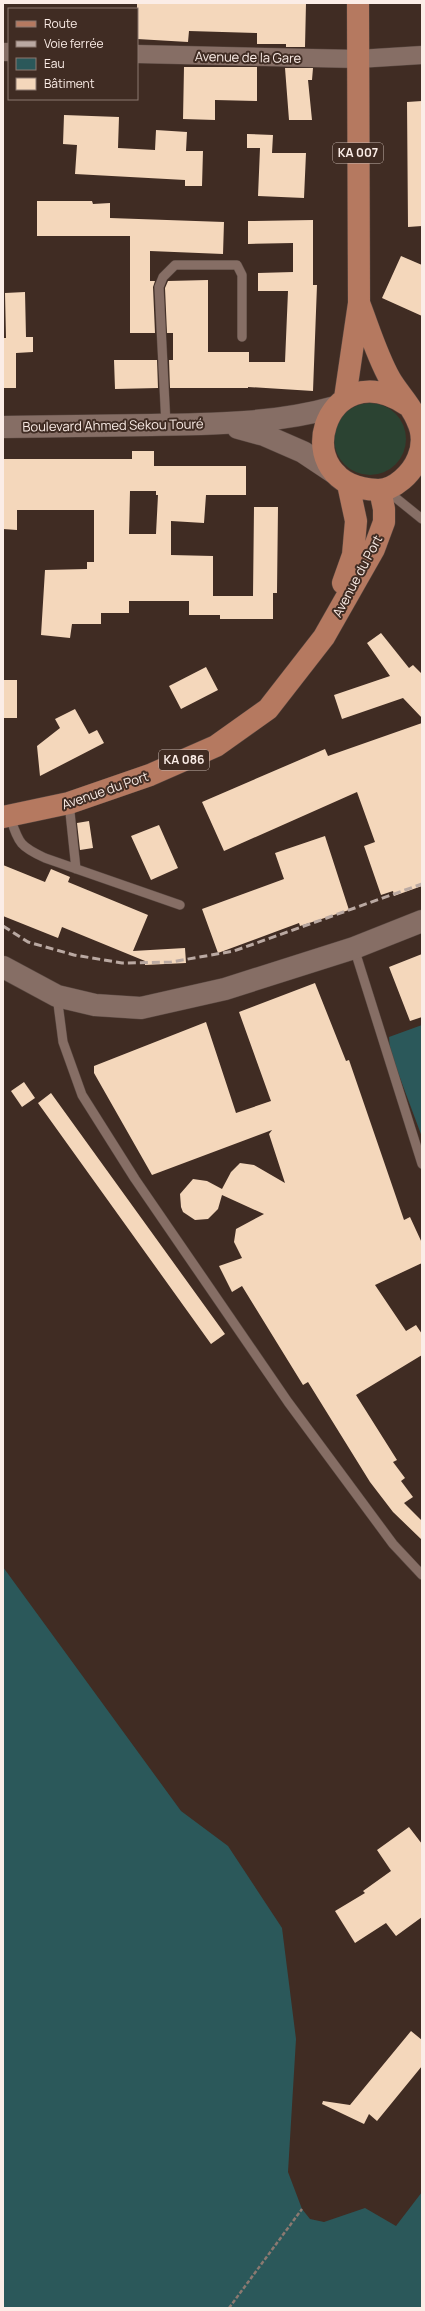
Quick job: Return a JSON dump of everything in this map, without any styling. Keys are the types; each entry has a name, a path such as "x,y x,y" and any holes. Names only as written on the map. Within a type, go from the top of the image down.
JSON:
{"main road":[{"name":"KA 007","path":"340,403 359,304 358,3"},
{"name":"KA 007","path":"359,304 387,372 407,405"},
{"path":"376,391 393,395 407,405 417,419 422,436 421,451 415,465 414,474 382,490 362,489 342,479 327,462 322,448 322,432 327,419 340,403 358,392 376,391"},
{"name":"Avenue du Port","path":"324,637 353,555 356,521 342,479"},
{"name":"Avenue du Port","path":"6,817 69,803 150,775 216,746 268,709 324,637 374,549 384,522 382,490"}],"street":[{"name":"Avenue de la Gare","path":"138,54 358,59 422,55"},
{"name":"Boulevard Ahmed Sekou Touré","path":"3,427 223,424 272,421 303,416 340,403"},
{"name":"Boulevard Ahmed Sekou Touré","path":"223,424 264,435 303,452 342,479"},
{"path":"3,967 57,996 95,1005 141,1008 225,989 354,948 422,921"}],"lane":[{"path":"166,425 160,287 163,277 176,265 237,265 242,275 242,337"},
{"path":"382,490 422,519"},
{"path":"69,803 76,869"},
{"path":"6,817 17,839 25,849 76,869 180,905"},
{"path":"354,948 422,1164"},
{"path":"57,996 63,1042 82,1095 135,1179 288,1402 393,1544 422,1575"}],"path":[{"path":"229,2308 302,2209"}],"green space":[{"path":"370,403 384,406 396,413 403,425 406,439 403,453 396,465 384,472 370,475 356,472 344,465 337,453 334,439 337,425 344,413 356,406"}],"water":[{"path":"422,1025 422,1137 390,1051 389,1037"},
{"path":"3,1567 181,1811 228,1846 282,1928 296,2039 288,2172 302,2209 310,2219 324,2222 365,2208 396,2226 422,2192 422,2308 3,2308"}],"building":[{"path":"137,3 306,3 305,47 286,47 286,44 257,44 257,33 189,31 188,42 138,39"},
{"path":"184,67 257,67 257,101 215,100 215,120 183,119"},
{"path":"285,68 313,68 312,80 308,80 312,120 289,120"},
{"path":"422,101 422,226 408,227 407,102"},
{"path":"64,115 119,117 118,148 155,150 156,130 187,132 186,151 203,151 202,186 185,186 185,180 75,174 77,145 63,144"},
{"path":"247,134 273,135 272,153 306,153 304,198 258,196 260,148 247,148"},
{"path":"37,201 92,201 93,204 110,203 110,218 224,222 223,254 150,251 150,281 155,281 153,287 155,333 130,333 130,236 37,236"},
{"path":"313,220 313,285 317,285 313,391 248,387 170,388 169,360 173,360 173,333 167,333 165,288 168,281 208,280 208,352 249,352 249,362 285,362 288,291 258,291 258,273 293,272 293,243 248,244 248,221"},
{"path":"401,256 422,265 422,316 382,298"},
{"path":"25,292 26,337 33,337 33,352 16,353 16,388 3,388 3,338 6,338 5,293"},
{"path":"114,360 157,360 158,388 115,389"},
{"path":"132,451 154,451 154,466 246,466 246,495 206,495 204,523 171,521 171,555 213,556 213,596 253,596 254,507 278,507 277,593 273,593 273,619 220,619 220,615 189,615 189,601 129,601 129,613 101,613 101,624 72,624 70,638 41,635 45,570 87,569 87,562 94,562 94,510 17,510 17,530 3,529 3,459 132,459","holes":["130,491 156,491 156,495 158,495 156,534 129,534"]},
{"path":"381,633 409,668 413,665 422,674 422,718 403,698 342,719 334,695 390,676 367,643"},
{"path":"206,667 218,690 181,709 169,686"},
{"path":"3,680 17,680 17,718 3,718"},
{"path":"75,709 89,734 97,730 104,743 40,776 37,746 60,728 55,719"},
{"path":"422,723 422,886 394,896 393,891 381,895 364,846 375,842 357,792 224,851 202,802 325,749 328,756"},
{"path":"89,821 93,848 80,850 77,823"},
{"path":"159,825 178,868 151,880 131,836"},
{"path":"325,836 349,910 300,926 299,923 218,953 202,909 284,879 275,853"},
{"path":"3,865 45,882 51,869 70,877 68,882 148,915 133,951 185,948 186,963 145,965 145,961 62,927 58,938 3,916"},
{"path":"422,954 422,1017 410,1021 389,967"},
{"path":"315,983 346,1061 349,1060 404,1220 410,1217 422,1243 422,1263 375,1285 406,1331 416,1325 422,1334 422,1355 356,1395 397,1460 393,1462 405,1478 401,1481 413,1497 404,1503 422,1521 422,1540 393,1512 370,1482 308,1382 303,1385 242,1286 232,1292 219,1266 242,1258 234,1242 236,1229 264,1214 222,1195 218,1209 208,1219 195,1220 183,1212 181,1207 180,1194 193,1179 207,1181 222,1189 231,1172 240,1163 254,1165 285,1183 269,1134 272,1130 152,1175 94,1073 94,1066 206,1022 236,1113 271,1101 239,1012"},
{"path":"24,1082 35,1098 22,1107 11,1091"},
{"path":"51,1093 225,1334 211,1344 38,1103"},
{"path":"409,1827 422,1844 422,1917 396,1936 386,1923 355,1943 335,1911 365,1893 363,1891 391,1871 377,1850"},
{"path":"411,2031 422,2040 422,2066 377,2121 369,2114 364,2124 322,2104 323,2101 350,2105"}],"railway":[{"path":"3,926 28,942 74,955 122,963 171,962 234,951 422,884"}]}
